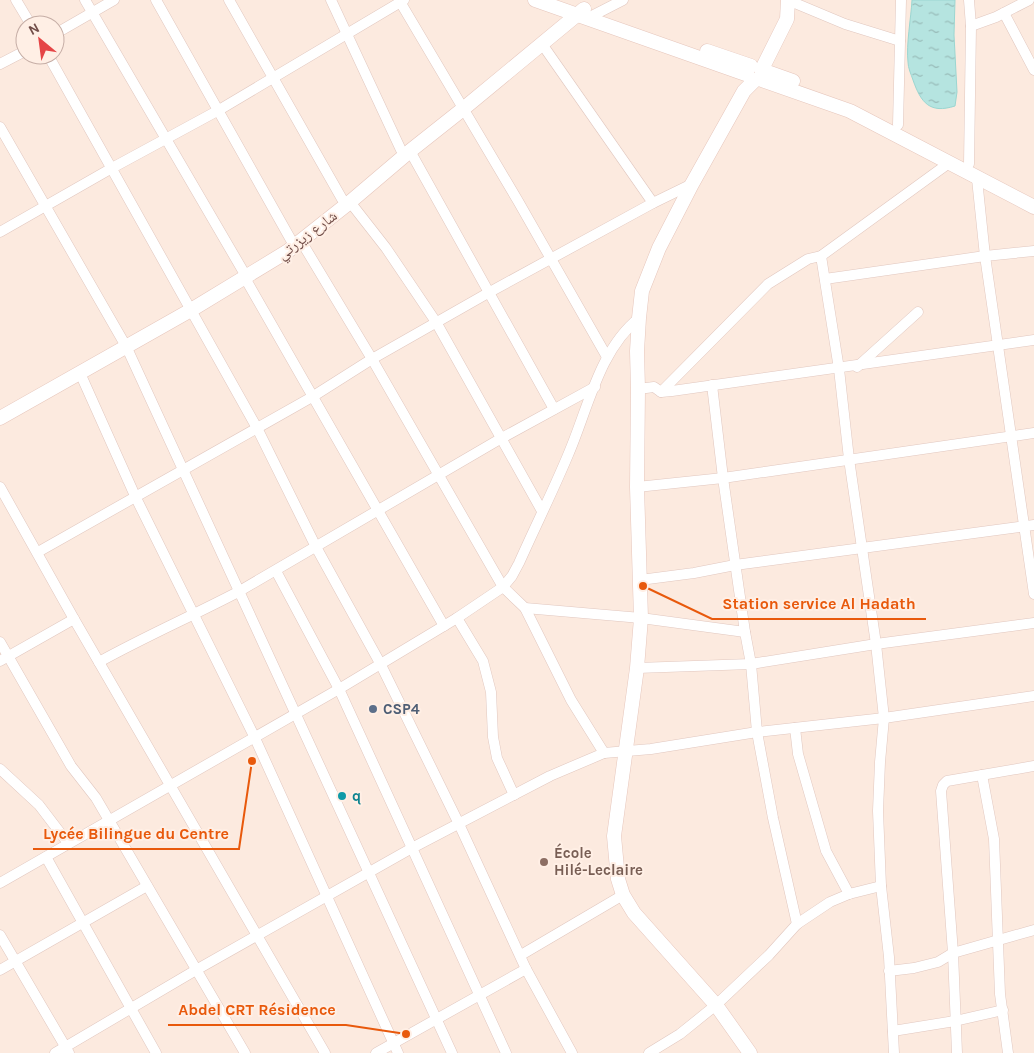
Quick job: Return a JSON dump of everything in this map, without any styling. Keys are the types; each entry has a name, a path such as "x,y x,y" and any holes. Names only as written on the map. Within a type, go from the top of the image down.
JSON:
{"street":[{"path":"16,0 25,15"},
{"path":"85,0 244,274 312,397 444,626"},
{"path":"65,28 114,0"},
{"path":"156,0 296,241 372,359 503,587 526,608 571,700 604,753"},
{"path":"229,0 272,78 346,200 386,248 436,322 542,511"},
{"path":"331,0 346,35 405,150 554,409"},
{"path":"535,0 581,12 755,72 841,99 898,125 1034,198"},
{"path":"558,0 581,12 623,0"},
{"path":"898,125 900,0"},
{"path":"969,0 971,26 969,164"},
{"path":"971,26 1004,13 1029,0"},
{"path":"0,232 219,110 401,1 607,357"},
{"path":"750,1053 716,1005 634,913 623,895 618,879 614,836 637,668 641,618 637,487 637,351 638,318 642,291 649,272 692,184 744,92 745,84 768,60 772,46 795,1 845,24 900,41"},
{"name":"شارع زيزرتي","path":"461,106 581,12"},
{"name":"شارع زيزرتي","path":"0,412 125,344 296,241 405,150 581,12"},
{"path":"1004,13 1034,70"},
{"path":"542,44 653,203"},
{"path":"0,64 15,56"},
{"path":"54,65 257,428 316,547 380,663 459,824 526,969 572,1053"},
{"path":"755,72 850,111 949,162 977,179 1034,207"},
{"path":"0,127 4,143 46,206 125,344 452,1053"},
{"path":"661,392 768,284 808,259 821,256 949,162"},
{"path":"977,179 997,346 1029,526 1034,594"},
{"path":"38,552 184,471 488,292 692,184"},
{"path":"825,279 985,256 1034,251"},
{"path":"821,256 839,369 849,459 876,644 884,718 878,810 881,886 894,1053"},
{"path":"857,366 918,312"},
{"path":"0,883 339,689 457,618 503,587 519,563 568,455 607,357 628,326 638,318"},
{"path":"638,389 654,387 661,392 839,369 1034,340"},
{"name":"شارع زيزرتي","path":"0,418 80,373 125,344"},
{"path":"80,373 136,498 254,736 396,1048"},
{"path":"712,385 722,478 751,664 757,732 773,818 797,924"},
{"path":"99,662 132,644 195,615 276,571 439,474 595,387"},
{"path":"637,487 722,478 1034,433"},
{"path":"0,487 38,552 74,620 325,1053"},
{"path":"640,580 694,573 735,565 1029,526"},
{"path":"276,571 339,689 506,1053"},
{"path":"526,608 641,618 745,632"},
{"path":"457,618 484,661 491,692 493,737 497,758 514,795"},
{"path":"4,659 74,620"},
{"path":"637,668 751,664 876,644 1034,623"},
{"path":"0,642 4,659 71,766 96,798 245,1053"},
{"path":"55,1053 67,1050 130,1008 412,848 550,776 604,753 651,749 757,732 884,718 1034,696"},
{"path":"795,728 798,754 812,797 826,851 849,894"},
{"path":"957,1053 942,785 947,781 1034,766"},
{"path":"0,770 40,805 68,843"},
{"path":"982,775 994,839 1000,994 1008,1053"},
{"path":"46,857 156,1053"},
{"path":"0,970 147,886"},
{"path":"649,1053 680,1034 716,1005 769,955 797,924 830,902 849,894 881,886"},
{"path":"521,955 623,895"},
{"path":"889,971 914,968 938,962 952,953 1034,930"},
{"path":"0,935 67,1050"},
{"path":"376,1053 396,1048 436,1020 526,969"},
{"path":"893,1031 955,1021 1003,1010"}],"water":[{"path":"912,0 955,0 954,35 957,92 955,106 939,109 928,105 919,95 916,88 908,64"}],"place":[{"name":"Station service Al Hadath","path":"643,586"},
{"name":"CSP4","path":"373,709"},
{"name":"Lycée Bilingue du Centre","path":"252,761"},
{"name":"q","path":"342,796"},
{"name":"École Hilé-Leclaire","path":"544,862"},
{"name":"Abdel CRT Résidence","path":"406,1034"}]}
